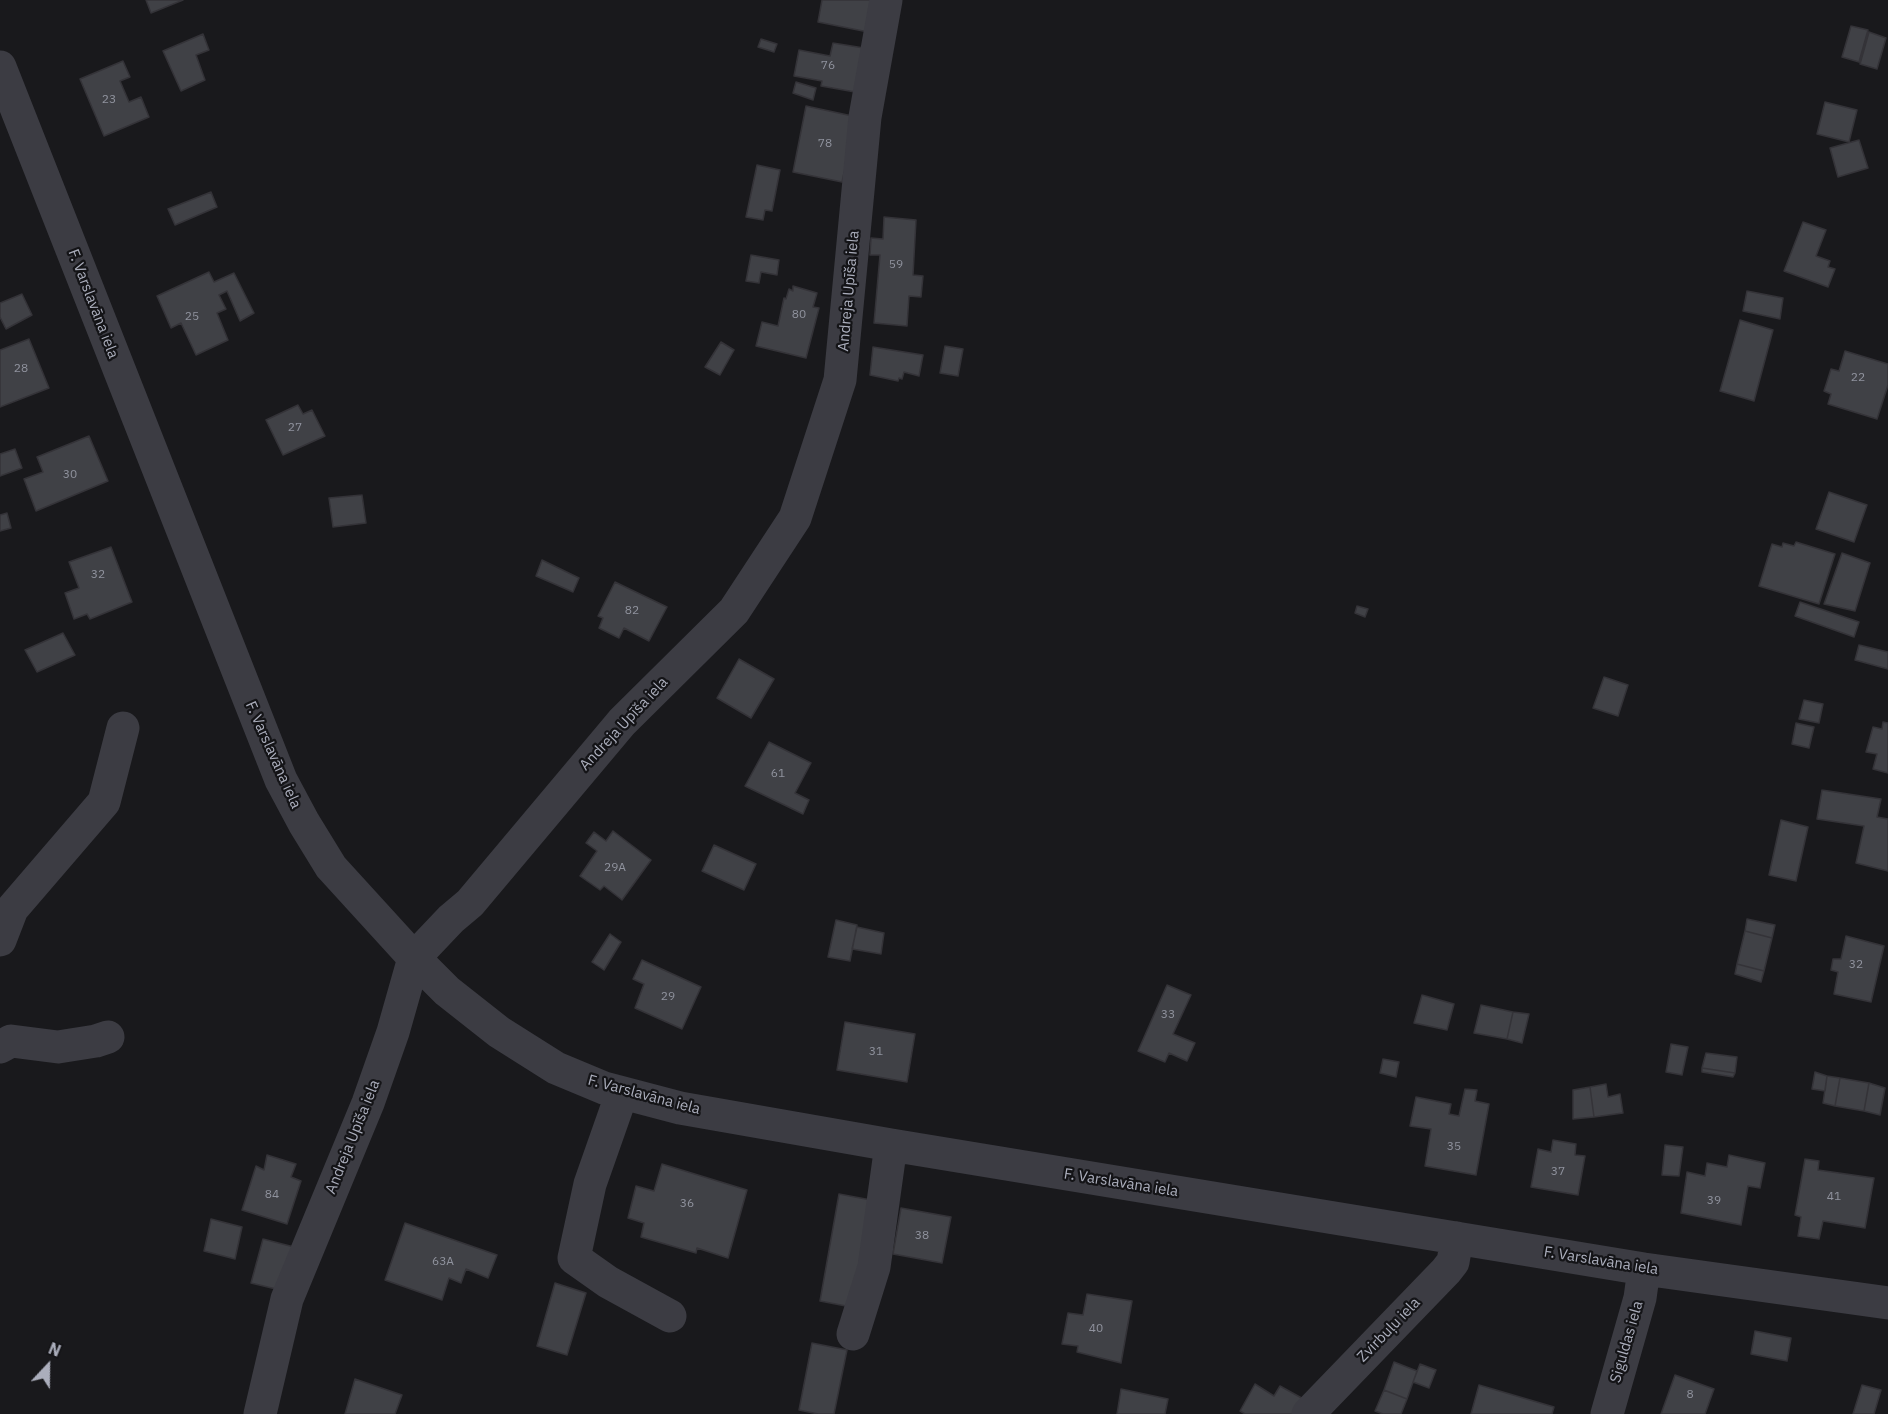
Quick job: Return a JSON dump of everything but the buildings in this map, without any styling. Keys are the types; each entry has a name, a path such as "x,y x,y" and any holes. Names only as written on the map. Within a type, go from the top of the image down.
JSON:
{"street":[{"name":"Andreja Upīša iela","path":"260,1414 287,1299 368,1102 393,1032 414,958 451,919 470,903 622,722 734,610 795,518 840,380 865,117 886,0"},
{"name":"F. Varslavāna iela","path":"0,67 281,780 331,867 447,991 499,1032 556,1068 622,1093 680,1108 1644,1269 1888,1303"},
{"path":"0,940 12,909 104,802 123,728"},
{"path":"0,1047 10,1041 58,1047 108,1037"},
{"path":"622,1093 590,1184 574,1258 608,1282 670,1316"},
{"path":"853,1334 874,1267 891,1145"},
{"name":"Zvirbuļu iela","path":"1308,1414 1446,1271 1453,1262 1457,1238"},
{"name":"Siguldas iela","path":"1607,1414 1640,1298 1644,1269"}]}
